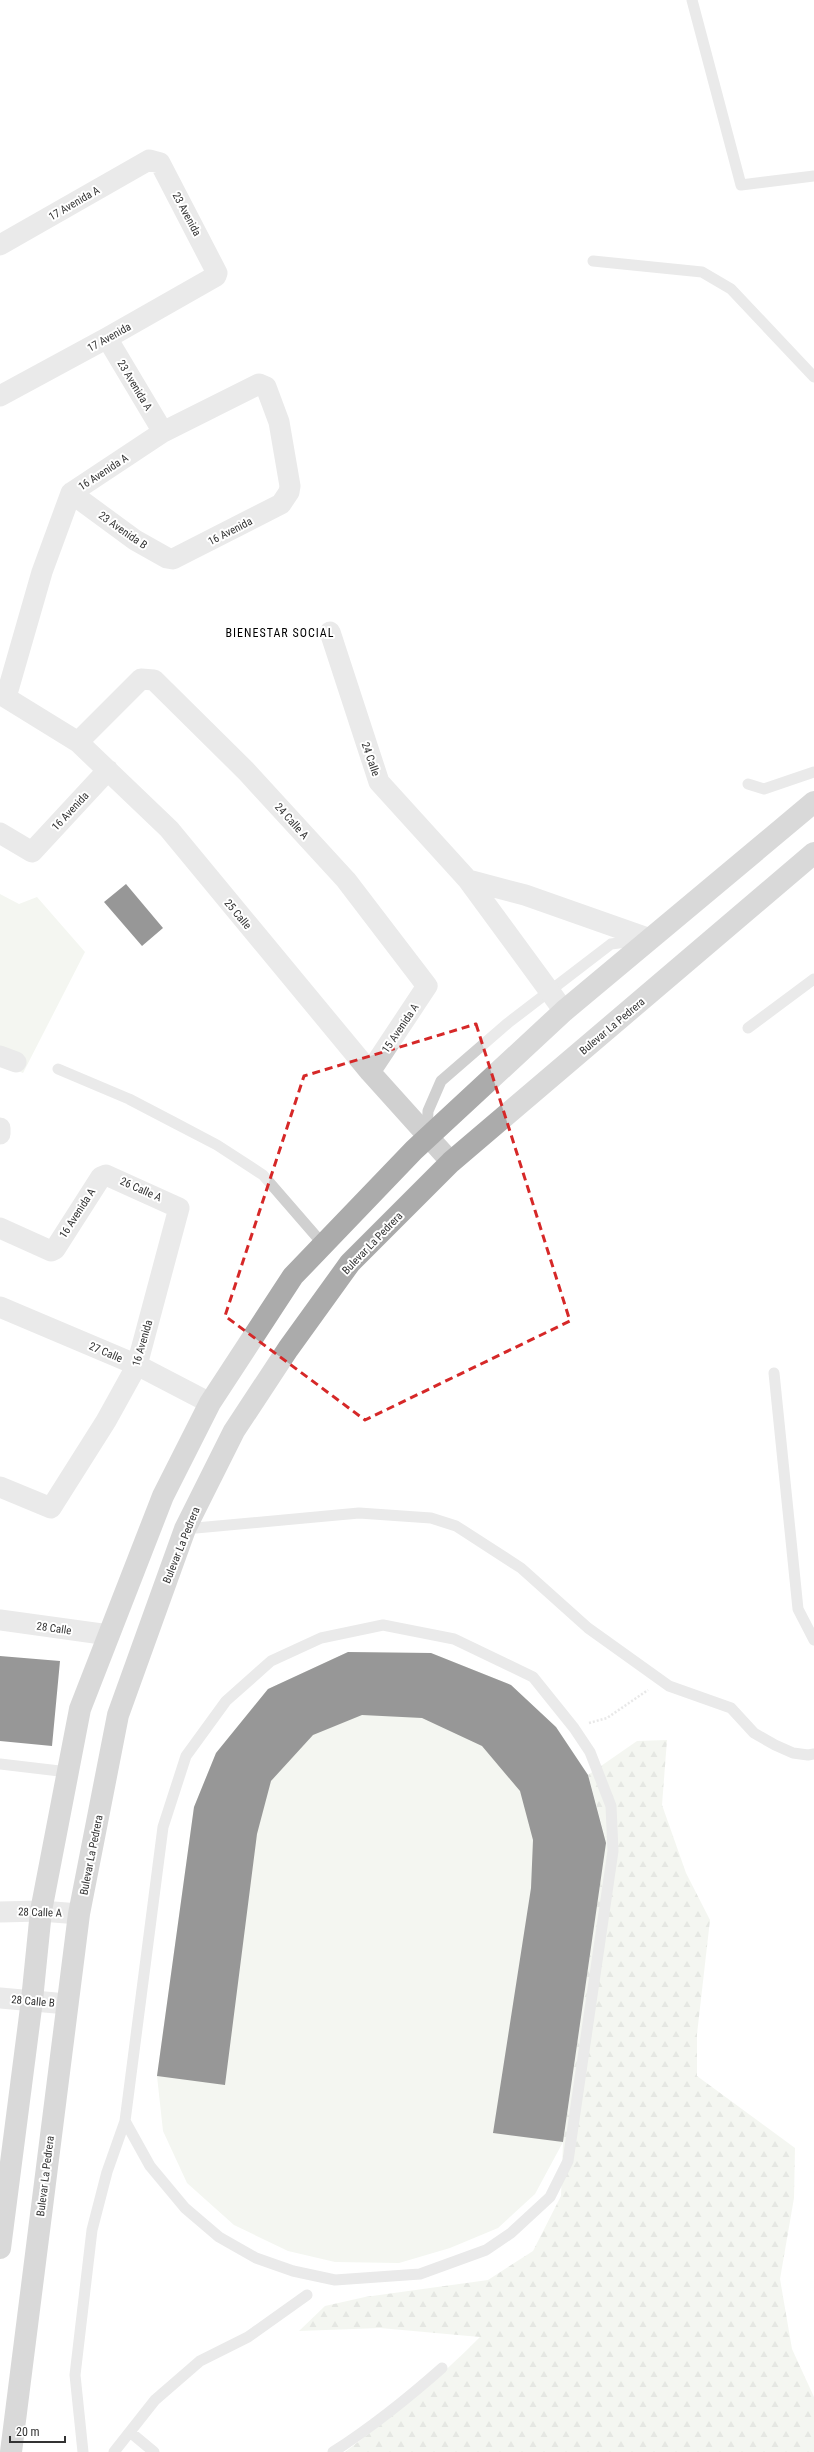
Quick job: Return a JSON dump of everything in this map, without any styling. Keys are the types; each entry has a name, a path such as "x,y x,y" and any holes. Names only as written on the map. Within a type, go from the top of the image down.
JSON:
{"main road":[{"path":"0,2248 32,2000 41,1911 80,1709 164,1496 210,1402 293,1276 322,1243 427,1137 564,1011 814,802"},
{"name":"Bulevar La Pedrera","path":"11,2452 79,1914 118,1716 185,1529 234,1432 288,1349 350,1263 451,1162 814,853"}],"street":[{"name":"17 Avenida A","path":"0,245 149,160"},
{"name":"23 Avenida","path":"149,160 160,163 217,269 216,276"},
{"name":"17 Avenida","path":"0,396 107,338 216,276"},
{"name":"23 Avenida A","path":"107,338 163,432"},
{"name":"16 Avenida A","path":"3,695 42,572 72,493 163,432 259,384 266,387 279,422 285,450 290,486 289,492 281,504"},
{"name":"23 Avenida B","path":"72,493 152,551 167,558 178,558"},
{"name":"16 Avenida","path":"178,558 281,504"},
{"name":"24 Calle","path":"330,632 379,782 468,880 564,1011"},
{"name":"24 Calle A","path":"78,742 141,679 154,680 246,771 346,880 426,984"},
{"name":"25 Calle","path":"3,695 78,742 169,829 370,1072 451,1162"},
{"name":"16 Avenida","path":"0,833 32,852 108,770"},
{"path":"468,880 525,895 650,939"},
{"name":"15 Avenida A","path":"370,1072 426,989 426,984"},
{"name":"16 Avenida A","path":"0,1228 51,1251 55,1249 103,1175"},
{"name":"26 Calle A","path":"103,1175 109,1175 178,1206"},
{"name":"16 Avenida","path":"0,1487 51,1508 106,1421 137,1365 179,1210 178,1206"},
{"name":"27 Calle","path":"0,1307 137,1365 210,1402"},
{"name":"28 Calle","path":"0,1620 108,1635"},
{"name":"28 Calle A","path":"0,1912 41,1911 79,1914"},
{"name":"28 Calle B","path":"0,1998 67,2004"}],"lane":[{"path":"692,0 741,185 814,176"},
{"path":"593,261 702,272 731,289 814,377"},
{"path":"748,784 764,789 814,772"},
{"path":"427,1137 428,1111 441,1081 549,991 611,944 650,939"},
{"path":"748,1028 814,978"},
{"path":"58,1069 129,1099 169,1119 217,1145 263,1175 322,1243"},
{"path":"774,1372 798,1608 814,1640"},
{"path":"185,1529 359,1513 431,1518 456,1526 521,1568 588,1628 661,1680 682,1691 731,1708 754,1733 775,1745 793,1753 808,1755 814,1754"},
{"path":"83,2452 75,2375 92,2230 107,2172 125,2121 126,2098 165,1820 186,1756 226,1701 271,1661 321,1638 383,1625 454,1639 533,1677 574,1728 590,1752 611,1806 613,1851 568,2161 550,2197 510,2233 486,2250 420,2274 335,2280 293,2271 256,2258 219,2237 185,2208 150,2166 125,2121"},
{"path":"0,1764 68,1772"},
{"path":"114,2452 155,2400 200,2361 248,2337 307,2295"},
{"path":"333,2452 362,2434 400,2405 442,2368"},
{"path":"130,2432 154,2452"}],"path":[{"path":"574,1728 607,1718 661,1680"}],"highlighted area":[{"path":"476,1024 570,1321 365,1420 225,1316 304,1076"}],"green space":[{"path":"0,894 19,904 37,897 85,952 23,1073 0,1063"},
{"path":"348,1652 431,1653 511,1685 556,1727 588,1775 606,1841 563,2142 535,2194 498,2228 450,2248 399,2263 335,2262 288,2251 234,2225 187,2183 163,2131 157,2076 194,1807 216,1753 268,1689"},
{"path":"667,1740 662,1805 686,1873 710,1920 697,2034 697,2076 795,2148 794,2198 780,2279 792,2349 814,2397 814,2452 345,2452 431,2383 480,2337 380,2328 299,2331 325,2306 365,2297 488,2280 533,2251 561,2196 563,2142 606,1841 588,1775 637,1741"}],"building":[{"path":"126,884 163,928 142,946 104,902"},
{"path":"348,1652 431,1653 511,1685 556,1727 588,1775 606,1843 563,2142 493,2133 531,1888 533,1840 520,1791 482,1746 422,1718 362,1715 313,1735 271,1781 257,1834 225,2085 157,2076 194,1807 216,1753 268,1689"},
{"path":"0,1656 60,1661 52,1746 0,1741"}],"district":[{"name":"BIENESTAR SOCIAL","path":"280,633"}]}
